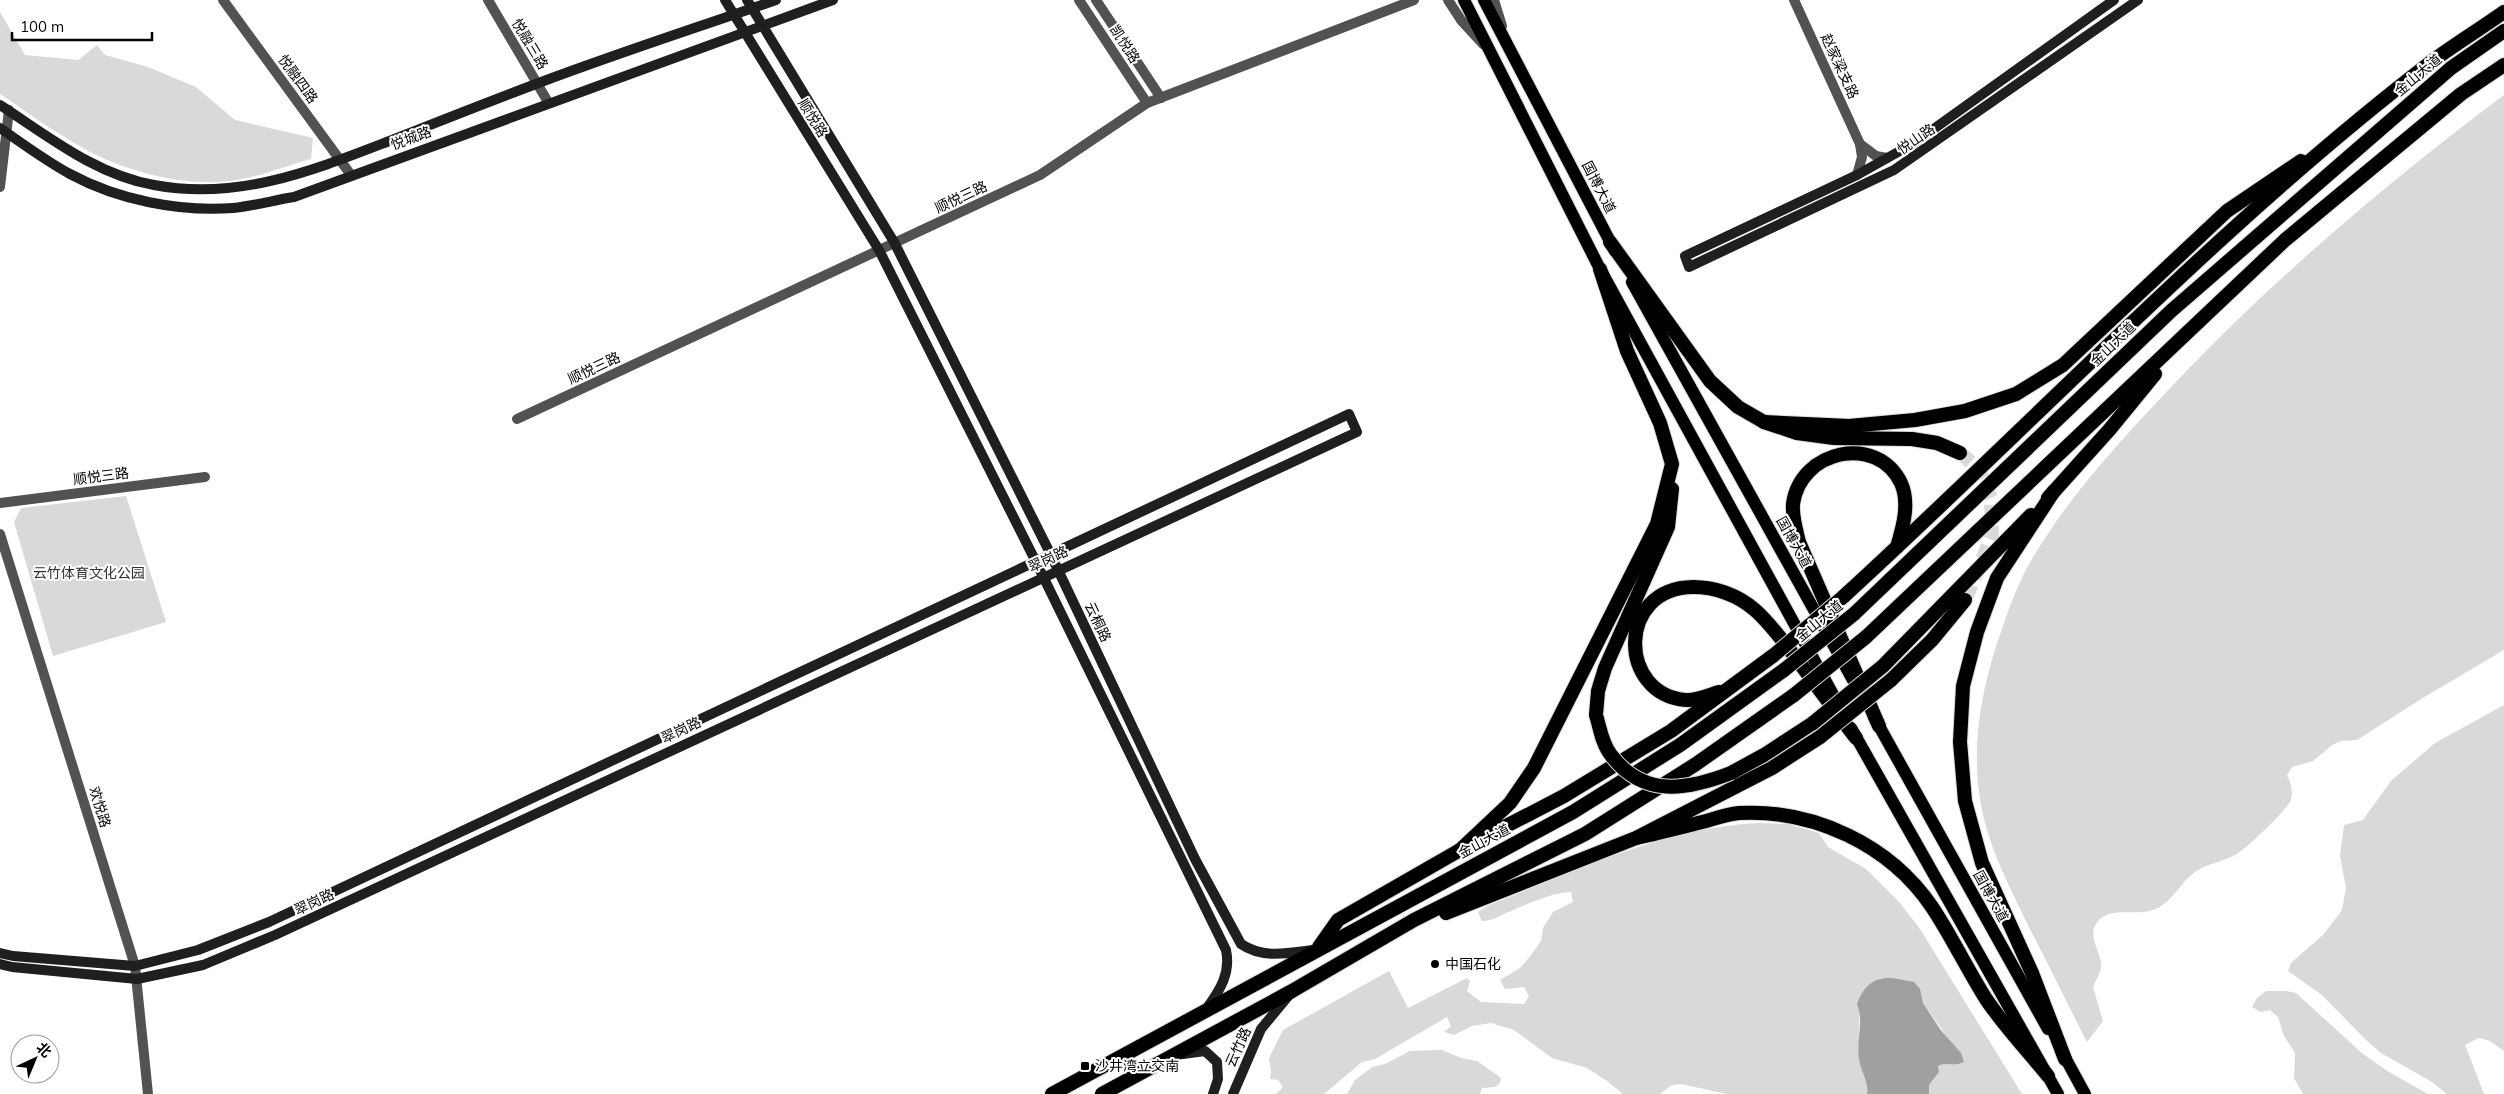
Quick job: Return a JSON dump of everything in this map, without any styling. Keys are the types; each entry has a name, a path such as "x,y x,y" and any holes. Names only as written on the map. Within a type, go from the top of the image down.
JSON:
{"highway":[{"path":"1316,950 1338,920 1460,850 1580,786 1671,731 1774,655 1843,597 1897,548 2152,304 2351,126 2432,61 2504,12"},
{"name":"金山大道","path":"1052,1094 1203,1014 1316,950 1573,812 1680,745 1784,670 1854,614 2171,311 2451,68 2504,31"},
{"path":"1102,1094 1292,991 1414,920 1585,834 1696,764 1794,695 1866,637 2285,240 2461,94 2504,65"},
{"path":"1764,422 1849,426 1915,420 1965,411 2016,394 2063,365 2227,211 2351,126"},
{"path":"1610,242 1710,382 1738,407 1764,422 1797,433 1834,438 1912,439 1937,443 1960,453"},
{"path":"1600,269 1627,351 1660,423 1672,464 1672,496 1668,527 1605,668 1598,691 1596,715 1610,754 1624,769 1643,781 1664,787 1683,788 1704,784 1764,756 1813,723 1883,666 1922,629 2054,491 2110,429 2190,331"},
{"path":"1879,726 1799,542 1794,520 1793,504 1799,483 1814,465 1833,455 1855,453 1878,460 1892,470 1901,484 1905,504 1904,526 1897,548"},
{"path":"1460,850 1510,803 1534,768 1657,524 1672,464"},
{"path":"2054,491 1997,578 1977,632 1963,686 1960,742 1965,801 1982,863 2032,973 2065,1059"},
{"path":"1731,687 1687,701 1668,695 1652,684 1639,665 1633,645 1636,627 1646,608 1660,596 1683,587 1707,587 1731,595 1754,610 1775,631 1856,738"},
{"path":"1387,936 1636,838 1772,768 1820,737 1891,680 1932,640 1966,600"},
{"path":"1636,838 1737,813 1776,814 1805,820 1832,828 1858,840 1884,857 1910,880 1931,906 1987,1000 2048,1076"}],"main road":[{"name":"顺悦路","path":"725,0 879,250"},
{"name":"悦城路","path":"4,107 79,157 114,174 153,185 231,190 287,178 340,160 538,84 734,15 749,4 776,0"},
{"name":"悦城路","path":"3,130 70,174 109,192 149,202 192,207 233,208 294,197 548,102 833,0"},
{"path":"1464,0 1600,269 1856,738 2058,1094"},
{"name":"国博大道","path":"1484,0 1610,242 2085,1094"},
{"path":"2115,0 2122,12"},
{"name":"悦山路","path":"2115,0 1914,143 1857,175 1684,256 1689,267 1894,170 2136,1"},
{"name":"顺悦路","path":"749,4 894,242"},
{"name":"云桐路","path":"894,242 1050,553 1195,859 1241,944 1252,951 1265,954 1316,950"},
{"name":"云桐路","path":"879,250 1043,576 1226,950 1229,963 1225,978 1203,1014"},
{"name":"翠岗路","path":"0,952 13,956 135,966 198,950 269,922 843,653 1035,560 1349,414 1357,432 1043,576 275,935 204,965 137,979 12,967 0,964"},
{"name":"云竹路","path":"1233,1094 1261,1029 1292,991"},
{"name":"云竹路","path":"1172,1057 1196,1051 1205,1051 1212,1055 1218,1062 1219,1069 1213,1094"}],"street":[{"name":"悦融四路","path":"223,0 351,175"},
{"name":"悦融三路","path":"488,0 548,102"},
{"name":"凯悦路","path":"1080,0 1147,103"},
{"name":"凯悦路","path":"1096,0 1161,98"},
{"name":"顺悦三路","path":"517,419 1040,175 1147,103 1414,0"},
{"path":"1448,0 1461,20 1492,54"},
{"path":"1494,0 1510,48"},
{"name":"赵家梁支路","path":"1794,0 1860,144"},
{"path":"0,187 4,107"},
{"path":"1860,144 1876,156 1887,158"},
{"path":"1857,175 1862,157 1860,144"},
{"name":"顺悦三路","path":"0,503 205,476"},
{"name":"欢悦路","path":"0,534 135,966 148,1094"}],"green space":[{"path":"0,12 25,55 78,60 97,45 105,55 148,67 196,87 235,120 313,138 311,159 271,172 230,181 193,182 135,170 99,156 62,135 0,94"},
{"path":"2504,95 2504,650 2421,699 2357,740 2341,741 2332,745 2313,761 2292,767 2287,775 2292,793 2291,800 2275,820 2237,854 2192,874 2172,897 2160,907 2147,912 2110,914 2099,920 2095,925 2093,935 2101,966 2093,987 2103,1021 2087,1042 2005,877 1986,827 1979,792 1977,750 1981,709 1995,649 2019,584 2046,537 2090,477 2123,438 2198,359 2324,240 2412,166"},
{"name":"云竹体育文化公园","path":"126,496 166,622 53,656 14,522 21,508"},
{"path":"2504,705 2504,1051 2490,1041 2479,1038 2465,1045 2484,1094 2447,1094 2432,1082 2381,1053 2322,995 2288,971 2291,963 2324,934 2342,910 2346,888 2340,856 2344,825 2363,820 2391,781 2435,743"},
{"path":"1758,823 1788,824 1819,833 1828,847 1866,869 1900,903 1920,929 2022,1094 1929,1094 1929,1085 1939,1072 1938,1066 1957,1064 1964,1061 1923,1003 1915,988 1892,978 1859,1010 1859,1062 1867,1081 1867,1094 1727,1094 1681,1084 1672,1085 1660,1094 1623,1094 1587,1068 1552,1058 1514,1030 1491,1023 1472,1026 1454,1035 1444,1032 1451,1026 1447,1017 1375,1059 1362,1062 1324,1094 1276,1094 1283,1087 1278,1080 1270,1079 1269,1058 1283,1030 1389,971 1408,1008 1467,978 1470,981 1467,991 1481,1002 1524,1004 1529,996 1524,987 1505,989 1500,980 1520,968 1528,959 1541,941 1543,928 1553,912 1573,902 1571,892 1556,894 1494,919 1482,921 1478,912 1487,906 1586,866 1654,842 1723,826"},
{"path":"2266,991 2296,993 2363,1054 2389,1072 2428,1094 2303,1094 2294,1078 2295,1053 2284,1036 2278,1017 2270,1010 2261,1012 2252,1007 2257,998"},
{"path":"1442,1050 1461,1058 1477,1061 1501,1078 1500,1083 1495,1087 1482,1088 1480,1094 1347,1094 1355,1080 1372,1067 1385,1064 1410,1051"}],"shaded area":[{"path":"1892,978 1914,982 1920,989 1923,1003 1940,1029 1961,1053 1964,1062 1938,1066 1939,1072 1929,1085 1929,1094 1867,1094 1867,1085 1859,1060 1860,1018 1857,1004 1862,993 1874,981"}],"tunnel":[{"path":"1960,453 1978,468 1991,498 1992,536 1965,600"}],"place":[{"name":"中国石化","path":"1435,964"},
{"name":"沙井湾立交南","path":"1085,1066"}]}
